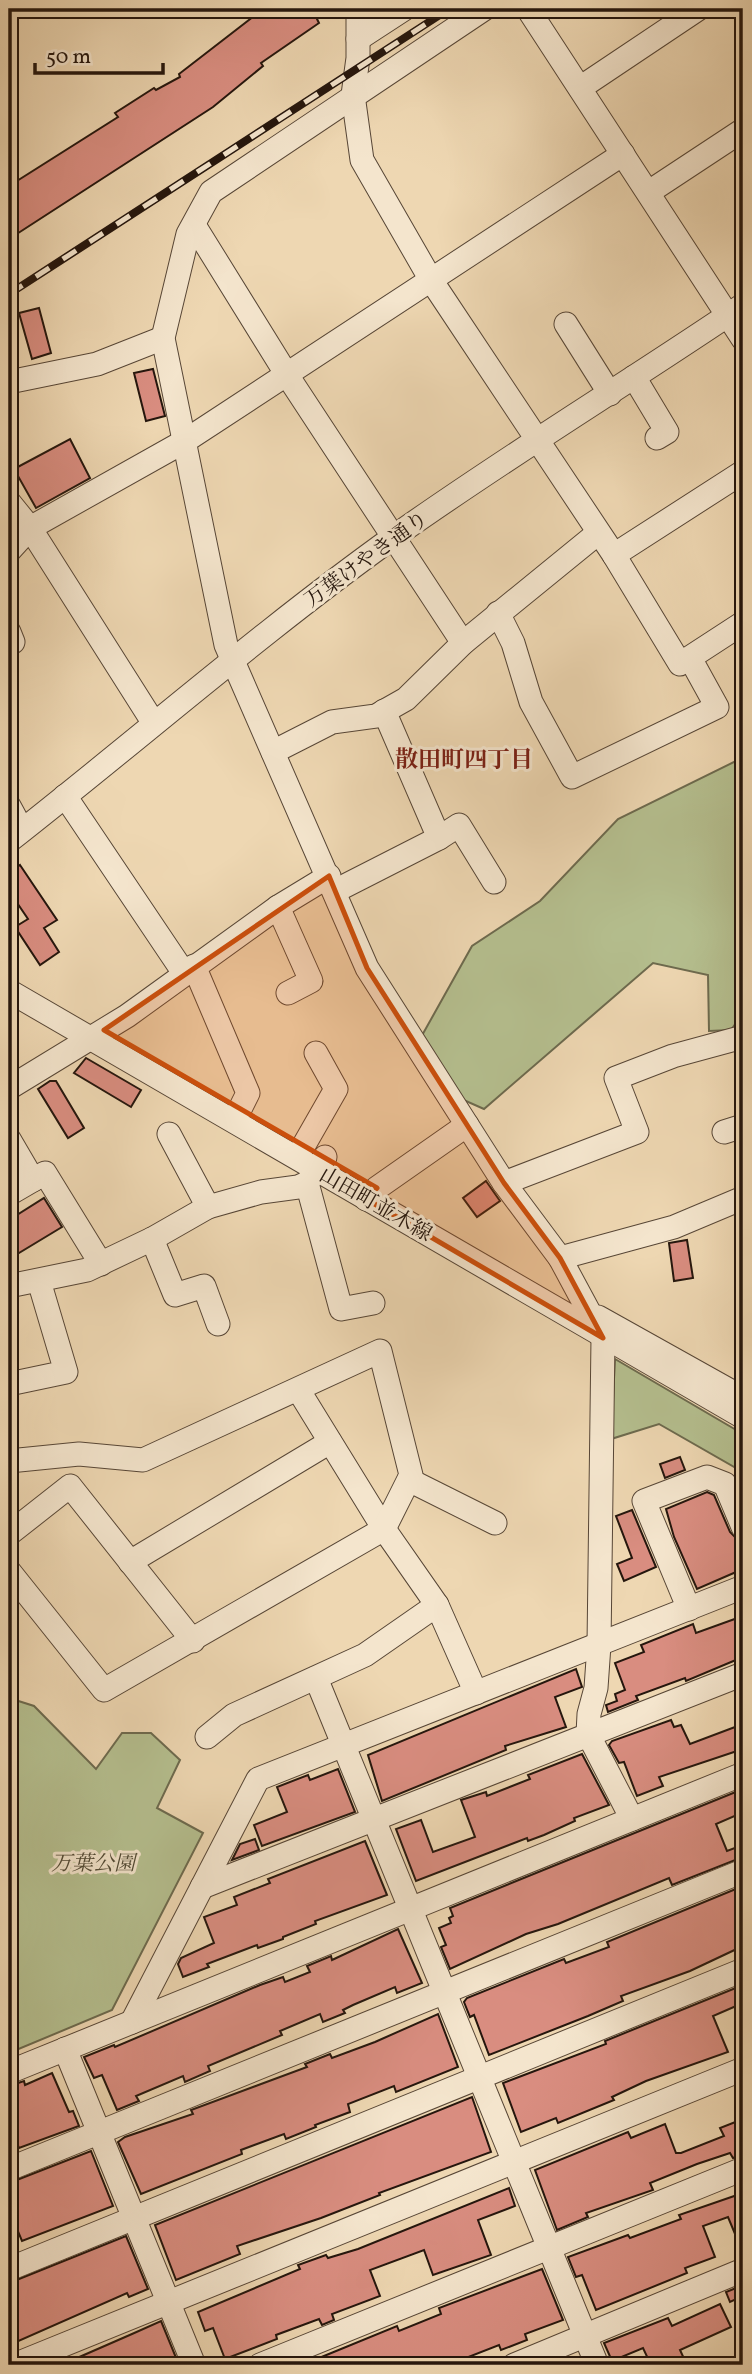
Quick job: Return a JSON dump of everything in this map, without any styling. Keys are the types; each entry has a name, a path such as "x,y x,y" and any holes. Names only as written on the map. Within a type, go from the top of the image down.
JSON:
{"street":[{"path":"358,9 353,95 362,160 431,280 614,555 680,664 743,623"},
{"path":"358,39 404,9"},
{"path":"484,9 211,192 188,234 163,338 226,645 367,968 504,1183 560,1258 593,1314 603,1338 599,1645 596,1688 589,1714 588,1734 632,1819"},
{"path":"528,9 649,192 736,310 743,339"},
{"path":"580,88 698,9"},
{"path":"649,192 743,130"},
{"path":"9,551 30,528 185,442 623,154"},
{"path":"194,225 287,375 463,643"},
{"name":"万葉けやき通り","path":"15,835 153,722 394,537 537,438 610,394 736,310"},
{"path":"566,324 610,394"},
{"path":"9,382 97,364 163,338"},
{"path":"634,377 667,432 657,438"},
{"path":"614,555 743,472"},
{"path":"9,502 30,528 153,722"},
{"path":"274,752 332,722 376,716 406,699 463,643 598,533"},
{"path":"498,613 513,643 531,702 572,777 717,707 690,658"},
{"path":"384,711 439,838"},
{"path":"65,796 189,970 248,1093 240,1109"},
{"path":"9,806 15,835"},
{"path":"9,1088 96,1034 278,907 439,838 459,825 494,882"},
{"path":"278,907 311,981 288,993"},
{"name":"山田町並木線","path":"9,973 96,1034 316,1170 372,1194 743,1398"},
{"name":"山田町並木線","path":"9,991 240,1109 304,1145 316,1170"},
{"path":"504,1183 636,1132 616,1078 673,1056 743,1037"},
{"path":"304,1145 336,1088 317,1053"},
{"path":"372,1194 467,1125"},
{"path":"169,1135 208,1207"},
{"path":"9,1139 33,1180"},
{"path":"9,1286 101,1264 208,1207 316,1170 341,1309 373,1303"},
{"path":"9,1194 45,1173 101,1264"},
{"name":"山田町並木線","path":"372,1194 603,1338 743,1417"},
{"path":"560,1258 674,1227 743,1198"},
{"path":"152,1239 175,1295 204,1286 218,1324"},
{"path":"9,1384 66,1372 38,1281"},
{"path":"9,1461 79,1454 143,1460 299,1391 380,1351 411,1475 384,1529 104,1689 9,1571"},
{"path":"299,1391 384,1529 438,1605 476,1693"},
{"path":"130,1562 330,1442"},
{"path":"689,1609 644,1501 706,1477 725,1484 743,1527"},
{"path":"409,1480 495,1523"},
{"path":"9,1534 69,1486 193,1640"},
{"path":"132,2022 258,1779 743,1587"},
{"path":"207,1737 234,1715 365,1655 438,1605"},
{"path":"202,1887 743,1674"},
{"path":"316,1678 597,2365"},
{"path":"9,2072 743,1774"},
{"path":"9,2169 743,1871"},
{"path":"9,2269 743,1970"},
{"path":"65,2049 194,2365"},
{"path":"14,2365 743,2069"},
{"path":"260,2365 550,2250 743,2169"},
{"path":"514,2365 743,2270"}],"highlighted area":[{"path":"329,876 367,968 504,1183 560,1258 603,1338 366,1199 377,1188 104,1030"}],"green space":[{"path":"743,742 743,1013 731,1030 709,1031 708,975 653,963 484,1109 450,1094 420,1039 472,946 540,901 618,819 736,761"},
{"path":"615,1359 743,1434 743,1472 659,1424 611,1439"},
{"name":"万葉公園","path":"9,1698 34,1706 96,1769 122,1733 151,1733 180,1760 157,1808 203,1833 112,2010 9,2053"}],"building":[{"path":"263,9 333,9 317,19 319,23 261,63 263,66 213,107 9,239 9,186 118,117 115,113 154,88 156,90 180,77 179,74"},
{"path":"39,308 51,353 32,359 19,313"},
{"path":"153,369 165,416 146,421 134,373"},
{"path":"70,439 90,478 36,508 14,469"},
{"path":"20,865 57,920 44,928 59,952 40,965 15,927 28,919 9,891 9,873"},
{"path":"86,1058 141,1090 131,1107 74,1073"},
{"path":"50,1081 56,1081 84,1128 68,1138 38,1089"},
{"path":"486,1181 500,1201 477,1217 463,1198"},
{"path":"44,1198 62,1227 9,1259 9,1220"},
{"path":"687,1240 693,1278 674,1281 669,1243"},
{"path":"680,1457 685,1470 665,1478 660,1464"},
{"path":"707,1492 714,1495 730,1532 738,1540 743,1553 743,1569 697,1589 674,1537 666,1509"},
{"path":"632,1510 656,1567 624,1581 617,1564 632,1558 616,1516"},
{"path":"743,1616 743,1657 686,1681 685,1678 636,1696 638,1700 608,1712 606,1705 617,1701 615,1694 625,1690 615,1663 644,1652 641,1645 693,1624 696,1633"},
{"path":"576,1669 582,1687 555,1697 566,1727 505,1746 506,1750 382,1801 368,1755"},
{"path":"671,1720 674,1727 681,1725 690,1744 743,1724 743,1749 659,1777 663,1786 637,1796 624,1762 619,1763 609,1745 612,1741"},
{"path":"582,1754 609,1805 574,1818 575,1821 544,1835 528,1841 527,1838 416,1881 396,1829 421,1820 433,1852 475,1837 461,1800 486,1792 487,1796 530,1779 528,1775"},
{"path":"338,1769 355,1812 262,1846 254,1825 287,1812 277,1787 308,1775 310,1780"},
{"path":"743,1789 743,1808 736,1812 737,1815 716,1824 727,1851 740,1846 743,1857 672,1885 669,1878 558,1924 526,1934 450,1969 441,1947 446,1945 439,1928 451,1923 449,1918 453,1916 450,1908"},
{"path":"255,1839 259,1850 232,1860 240,1844"},
{"path":"365,1841 387,1895 315,1921 316,1924 283,1939 258,1948 257,1945 207,1964 209,1967 183,1977 178,1964 181,1958 214,1943 204,1917 237,1905 234,1897 270,1883 268,1879"},
{"path":"743,1886 743,1946 690,1971 621,1996 623,2001 489,2055 474,2015 470,2017 464,2002 467,1998 564,1959 566,1963 609,1947 607,1942"},
{"path":"398,1929 422,1983 397,1993 395,1987 353,2005 343,2010 345,2013 323,2022 320,2014 280,2031 282,2035 208,2066 210,2071 185,2082 183,2076 136,2096 139,2101 117,2110 102,2075 94,2078 84,2057 114,2045 115,2047 260,1985 283,1977 285,1982 310,1972 307,1966 331,1956 332,1960"},
{"path":"743,1985 743,2003 713,2016 728,2052 646,2081 612,2097 614,2100 558,2123 556,2118 521,2132 503,2083 606,2044 605,2041"},
{"path":"438,2014 458,2067 396,2092 394,2086 348,2104 350,2112 315,2125 316,2127 286,2139 284,2134 241,2150 242,2154 141,2194 118,2142 125,2137 193,2114 191,2110 307,2067 305,2064 330,2054 332,2058 375,2042"},
{"path":"52,2073 69,2112 73,2111 79,2126 19,2148 9,2125 9,2086 24,2081 25,2085"},
{"path":"472,2097 491,2152 379,2193 380,2195 321,2218 237,2246 240,2254 176,2280 155,2225"},
{"path":"743,2119 743,2155 733,2158 730,2153 697,2164 650,2183 653,2190 586,2213 588,2217 557,2230 535,2170 628,2132 631,2138 665,2124 676,2153 681,2153 724,2136 720,2128"},
{"path":"91,2151 113,2206 22,2241 9,2210 9,2183"},
{"path":"509,2188 515,2206 478,2220 491,2255 433,2275 424,2250 370,2270 380,2296 332,2314 334,2320 322,2325 319,2319 276,2335 277,2339 225,2359 213,2328 205,2331 198,2312 300,2269 298,2265 326,2255 328,2258 358,2249"},
{"path":"743,2193 743,2253 728,2217 703,2226 715,2257 685,2268 687,2273 596,2310 582,2275 576,2277 568,2257 628,2235 630,2238 681,2219 679,2215"},
{"path":"126,2236 148,2289 129,2297 127,2293 14,2343 9,2332 9,2283"},
{"path":"542,2269 563,2320 525,2334 527,2340 501,2350 499,2345 458,2361 460,2365 302,2365 397,2326 399,2331 441,2314 439,2308"},
{"path":"741,2286 743,2296 730,2302 726,2292"},
{"path":"720,2304 731,2327 680,2350 687,2365 651,2365 643,2348 612,2361 604,2343 668,2318 672,2326"},
{"path":"161,2321 179,2365 61,2365 132,2334"}],"railway":[{"path":"9,294 449,9"}],"district":[{"name":"散田町四丁目","path":"464,759"}]}
